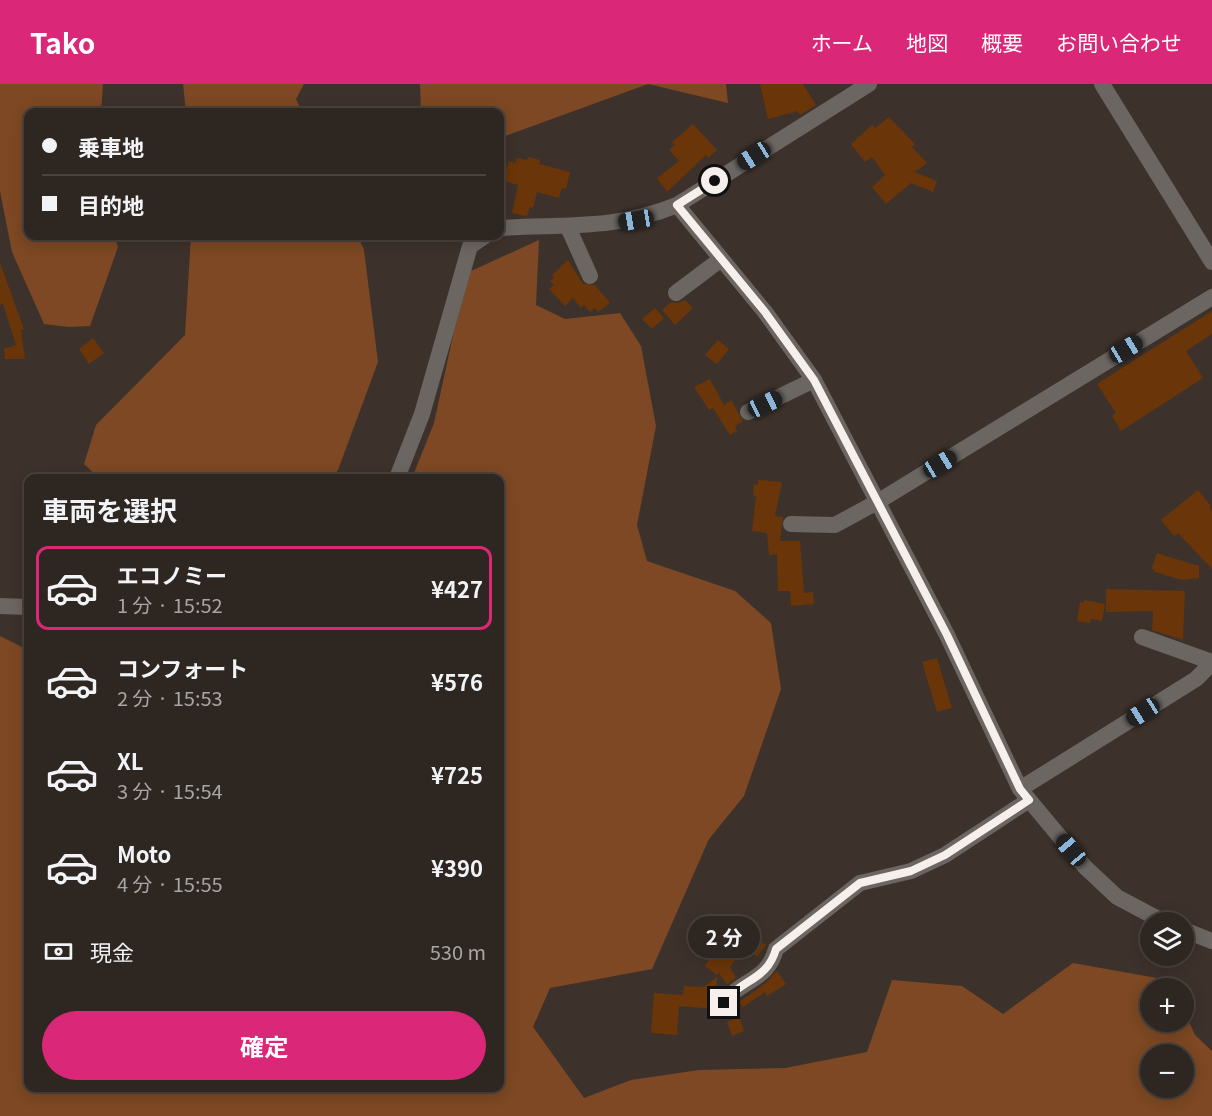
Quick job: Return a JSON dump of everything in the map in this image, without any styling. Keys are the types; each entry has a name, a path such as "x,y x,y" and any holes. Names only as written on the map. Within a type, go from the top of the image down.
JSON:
{"street":[{"path":"504,228 568,227 636,220 677,205 869,84"},
{"path":"1102,84 1212,262"},
{"path":"677,205 765,312 814,380 879,501 1025,795 1085,867 1117,897 1145,912"},
{"path":"568,227 590,276"},
{"path":"400,474 422,414 470,246 479,240"},
{"path":"676,293 722,259"},
{"path":"791,524 835,525 879,501 1212,297"},
{"path":"748,412 814,380"},
{"path":"0,606 24,607"},
{"path":"724,1003 732,992 771,965 776,949 860,883 911,871 945,855 1025,795 1196,679 1212,662 1142,637"},
{"path":"1194,934 1212,941"}],"shaded area":[{"path":"0,84 103,84 101,108 24,108 24,240 116,240 118,247 90,326 69,327 44,324 12,252 0,191"},
{"path":"183,84 304,84 296,99 300,108 186,108"},
{"path":"420,84 648,84 504,137 504,108 421,108"},
{"path":"648,84 726,84 728,103"},
{"path":"191,240 360,240 364,250 378,362 338,470 334,474 95,474 84,464 96,425 185,335"},
{"path":"539,240 536,305 565,319 620,313 641,346 656,426 637,525 647,561 735,591 771,623 781,689 744,796 709,839 652,969 550,988 533,1027 584,1098 631,1080 699,1070 785,1068 867,1052 892,980 962,986 1003,1014 1073,963 1157,978 1140,978 1140,1032 1194,1032 1212,1051 1212,1116 0,1116 0,636 24,648 24,1092 504,1092 504,474 414,474 434,423 454,331 471,271"}],"building":[{"path":"760,84 803,84 816,105 800,115 798,111 768,119"},
{"path":"889,117 915,144 912,147 927,163 915,172 937,181 933,192 911,183 886,204 872,187 885,175 872,157 865,162 851,144 872,125 875,128"},
{"path":"693,124 717,150 708,158 706,155 667,192 657,178 679,161 669,150 675,145 672,142"},
{"path":"528,157 540,160 539,164 570,172 566,189 562,188 559,198 537,192 533,208 530,207 527,216 512,213 518,185 504,181 504,167 507,168 509,161 515,163 517,158 527,160"},
{"path":"568,260 583,284 595,285 610,303 598,312 595,308 590,312 584,305 581,308 573,298 565,306 549,289 554,285 550,281 554,278 552,275"},
{"path":"0,263 24,329 21,330 25,359 5,359 4,349 16,345 3,304 0,305"},
{"path":"685,300 693,308 675,325 662,310 671,302 678,303"},
{"path":"655,308 664,318 652,329 642,319"},
{"path":"1212,311 1212,334 1186,351 1203,378 1121,431 1112,416 1116,413 1097,384"},
{"path":"93,338 104,353 89,364 79,349"},
{"path":"718,340 729,349 717,364 705,355"},
{"path":"710,379 724,405 731,400 743,421 735,426 737,431 730,435 713,408 709,410 694,387"},
{"path":"758,480 782,482 775,516 783,517 780,541 800,541 804,593 813,592 814,604 791,606 790,591 778,591 777,554 769,555 767,533 752,531 756,496 753,495 754,484 758,485"},
{"path":"1198,490 1211,506 1209,507 1212,511 1212,569 1178,533 1174,536 1161,520"},
{"path":"1157,553 1199,566 1199,578 1182,580 1155,572 1152,568"},
{"path":"1106,589 1185,591 1183,640 1152,630 1153,611 1106,612"},
{"path":"1084,600 1105,604 1102,621 1091,619 1090,623 1077,621 1080,602 1083,603"},
{"path":"937,658 952,708 937,712 922,662"},
{"path":"748,931 766,945 757,957 745,948 730,967 736,978 727,984 718,972 718,976 705,966 729,933 740,942"},
{"path":"777,971 786,984 767,996 765,992 743,1007 739,1002 766,983"},
{"path":"717,976 715,1009 679,1006 677,1035 651,1033 654,993 683,995 684,986 704,987"},
{"path":"739,1017 744,1031 732,1036 727,1022"}],"route":[{"path":"715,181 677,205 765,312 814,380 947,635 1020,789 1029,800 945,855 911,871 860,883 839,897 776,949 771,965 752,981 732,992 724,1003"}]}
